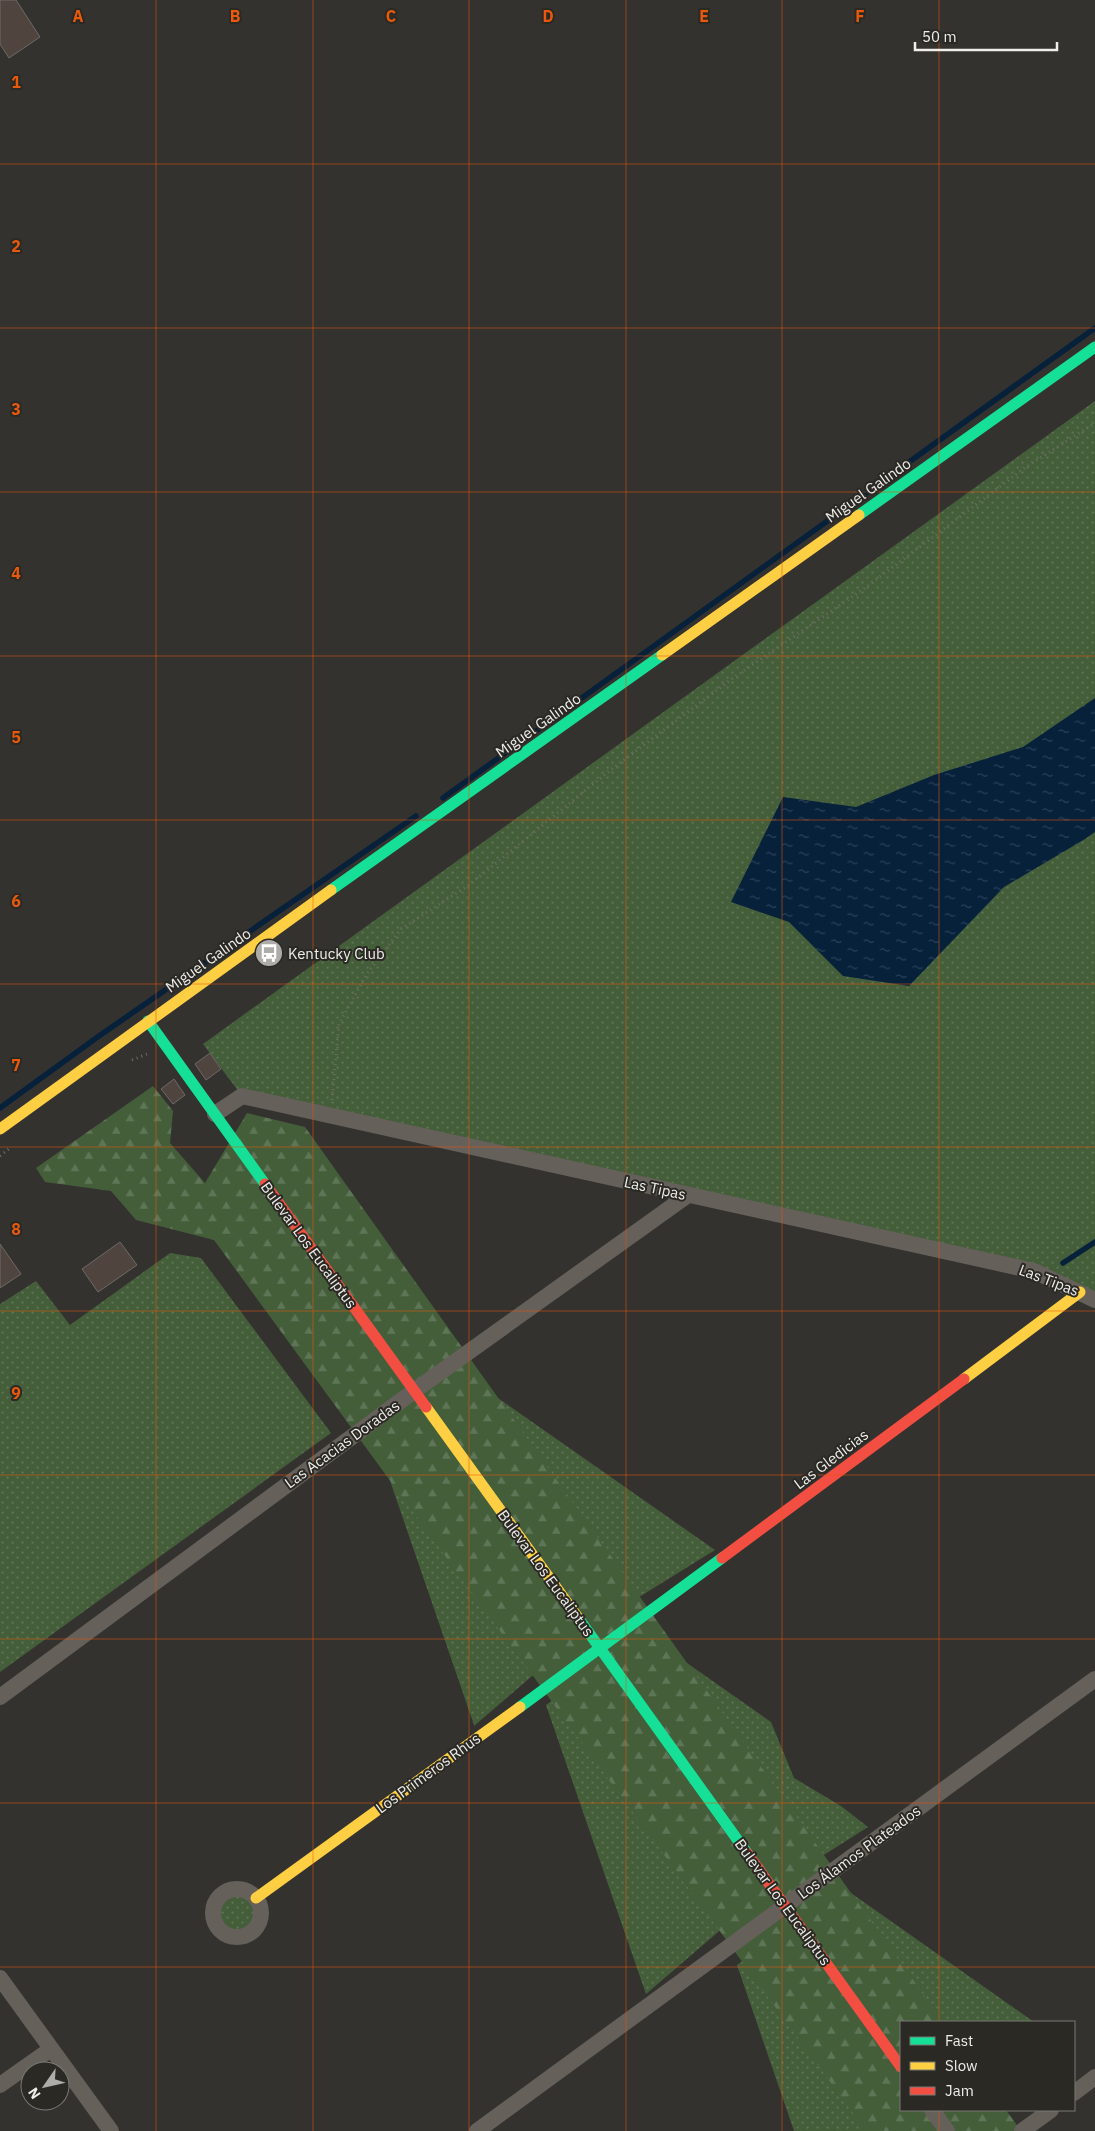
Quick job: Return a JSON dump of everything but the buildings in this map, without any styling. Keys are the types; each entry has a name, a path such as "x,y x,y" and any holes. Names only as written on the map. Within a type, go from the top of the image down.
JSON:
{"street":[{"name":"Miguel Galindo","path":"0,1129 148,1021 1095,347"},
{"name":"Bulevar Los Eucaliptus","path":"148,1021 900,2066"},
{"name":"Las Tipas","path":"215,1114 242,1096 1034,1271 1095,1300"},
{"name":"Las Acacias Doradas","path":"0,1697 414,1391 688,1195"},
{"name":"Las Gledicias","path":"600,1649 1080,1292"},
{"name":"Los Primeros Rhus","path":"256,1898 600,1649"},
{"name":"Los Álamos Plateados","path":"477,2131 1095,1679"},
{"path":"0,1978 111,2131"},
{"path":"0,2085 51,2049"},
{"path":"1075,2092 1095,2077"},
{"path":"933,2111 947,2131"},
{"path":"1022,2131 1050,2111"}],"path":[{"path":"331,1116 339,1024 366,975 402,929 469,885 613,768 733,678 865,588 1026,467 1095,423"}],"green space":[{"path":"1095,401 1095,1300 1034,1271 242,1096 203,1044"},
{"path":"153,1086 173,1111 170,1143 205,1183 247,1113 305,1127 942,2021 900,2021 900,2111 1007,2111 1021,2131 866,2131 214,1240 136,1220 111,1191 45,1182 36,1168"},
{"path":"170,1253 201,1258 331,1433 0,1672 0,1304 36,1281 70,1325"},
{"path":"475,1382 715,1550 599,1622"},
{"path":"375,1437 569,1644 474,1726 474,1725"},
{"path":"657,1642 771,1722 794,1778 841,1806 868,1827 786,1879"},
{"path":"581,1679 746,1908 646,1994 546,1705"},
{"path":"851,1893 1033,2021 903,2021 823,1910"},
{"path":"236,1895 248,1901 254,1913 248,1925 236,1931 224,1925 218,1913 224,1901"},
{"path":"774,1937 913,2131 794,2131 737,1965"}],"water":[{"path":"1095,698 1095,832 1004,887 909,986 843,976 789,922 731,902 783,797 856,807 934,775 1023,747"}],"waterway":[{"path":"443,798 1095,328"},
{"path":"0,1108 99,1036 416,816"},
{"path":"1063,1263 1095,1242"}],"traffic: fast":[{"path":"859,515 1095,347"},
{"path":"331,890 662,655"},
{"path":"148,1021 265,1184"},
{"path":"520,1707 722,1558"},
{"path":"579,1619 747,1853"}],"traffic: slow":[{"path":"662,655 859,515"},
{"path":"0,1129 331,890"},
{"path":"964,1379 1080,1292"},
{"path":"426,1407 579,1619"},
{"path":"256,1898 520,1707"}],"traffic: jam":[{"path":"265,1184 426,1407"},
{"path":"722,1558 964,1379"},
{"path":"747,1853 900,2066"}],"place":[{"name":"Kentucky Club","path":"269,953"}]}
